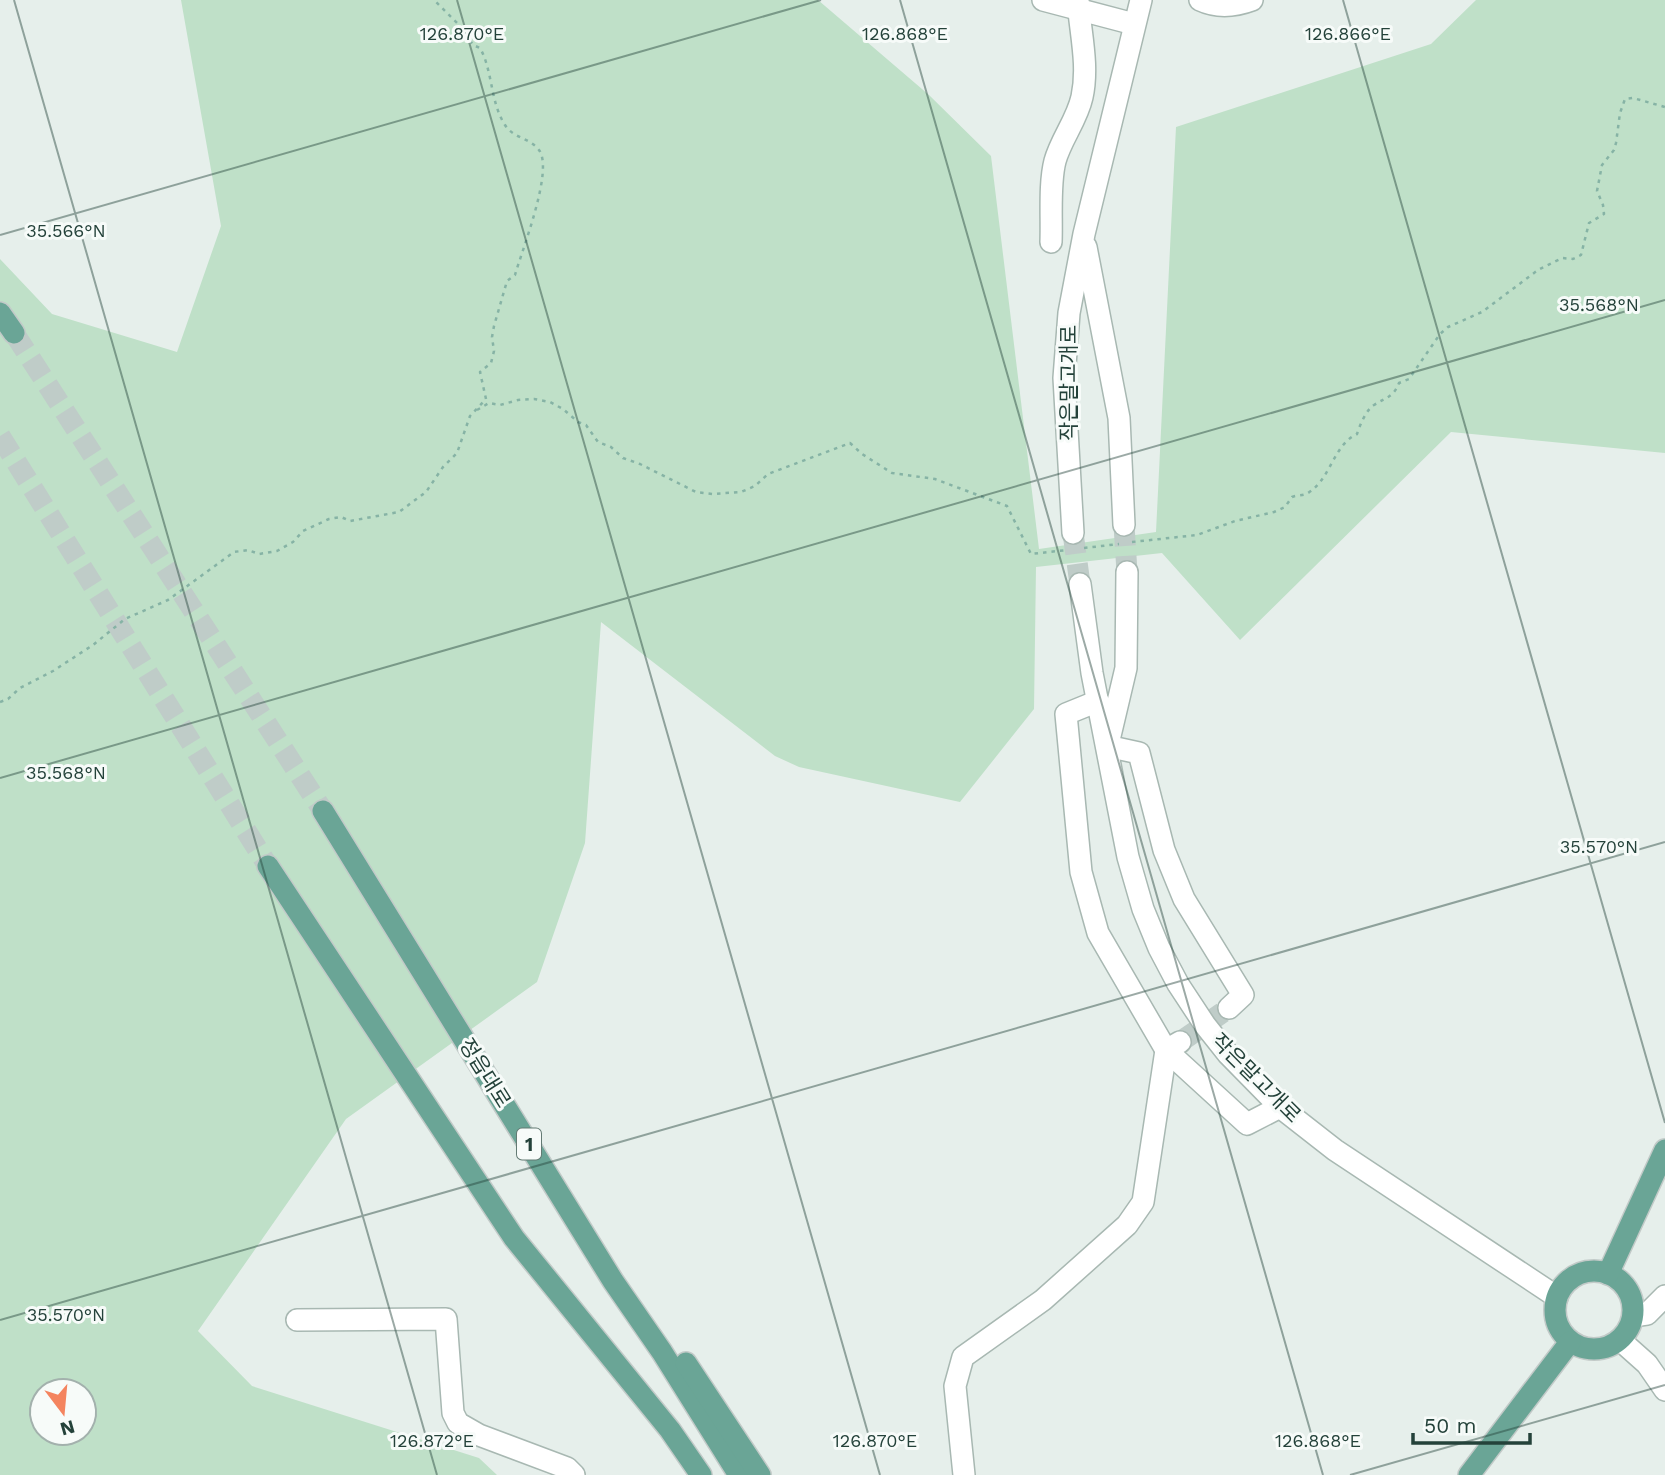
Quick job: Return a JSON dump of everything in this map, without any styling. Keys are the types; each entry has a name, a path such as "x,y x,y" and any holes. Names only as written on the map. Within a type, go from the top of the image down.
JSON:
{"main road":[{"path":"0,313 14,333"},
{"name":"정읍대로","path":"323,811 613,1281 662,1352 739,1475"},
{"path":"268,866 514,1238 670,1430 699,1475"},
{"path":"1608,1274 1665,1150"},
{"path":"1584,1272 1608,1274 1619,1280 1628,1290 1633,1303 1633,1317 1620,1340 1595,1350 1581,1348 1561,1333 1554,1309 1557,1297 1563,1286 1584,1272"},
{"path":"613,1281 655,1317 760,1475"},
{"path":"1469,1475 1570,1342"}],"street":[{"path":"1043,0 1079,5 1134,24"},
{"name":"작은말고개로","path":"1073,533 1065,378 1069,313 1084,234 1141,0"},
{"path":"1200,0 1214,4 1238,5 1252,0"},
{"path":"1051,242 1054,164 1082,96 1085,72 1079,5"},
{"name":"작은말고개로","path":"1084,234 1119,418 1124,525"},
{"name":"작은말고개로","path":"1107,746 1126,668 1127,572"},
{"name":"작은말고개로","path":"1080,584 1092,673 1128,858 1143,909 1159,948 1178,984 1205,1025 1228,1054 1280,1107 1335,1150 1557,1297"},
{"path":"1098,701 1066,715 1081,872 1098,933 1173,1046 1247,1124 1280,1107"},
{"path":"1107,746 1139,753 1164,850 1184,900 1243,995 1229,1008"},
{"path":"964,1475 955,1387 963,1357 1043,1300 1127,1225 1143,1202 1173,1046"},
{"path":"1633,1317 1647,1314 1665,1296"},
{"path":"297,1320 446,1319 453,1413 458,1423 480,1435 567,1468 574,1475"},
{"path":"1620,1340 1647,1364 1665,1390"}],"path":[{"path":"0,702 60,667 125,619 168,600 234,552 248,550 259,554 277,551 293,542 303,530 329,519 341,517 350,521 399,512 426,492 443,467 457,453 468,422 486,399 480,372 491,363 494,351 492,337 507,281 515,275 544,179 543,158 538,149 506,127 500,116 487,61 480,47 473,45 461,27 434,0"},
{"path":"477,410 489,403 500,405 534,398 550,402 586,425 598,442 611,447 623,458 696,492 713,494 741,492 755,486 768,474 850,443 892,473 935,480 1007,506 1031,554 1197,535 1235,521 1274,512 1285,507 1292,497 1306,495 1322,482 1349,438 1357,434 1371,406 1390,398 1399,383 1409,379 1440,334 1457,322 1482,312 1538,270 1562,258 1573,259 1581,255 1589,223 1604,214 1597,191 1602,164 1614,150 1619,113 1625,99 1633,98 1665,107"}],"green space":[{"path":"181,0 818,0 929,95 991,156 1039,549 1156,532 1176,127 1431,44 1476,0 1665,0 1665,453 1451,432 1240,640 1162,553 1036,567 1034,709 960,802 799,767 775,756 601,622 585,843 537,982 346,1119 198,1331 252,1386 479,1458 497,1475 0,1475 0,259 52,314 177,352 221,226"}],"tunnel":[{"path":"14,333 323,811"},
{"path":"0,436 268,866"},
{"path":"1124,525 1127,572"},
{"path":"1073,533 1080,584"},
{"path":"1180,1042 1229,1008"}]}
